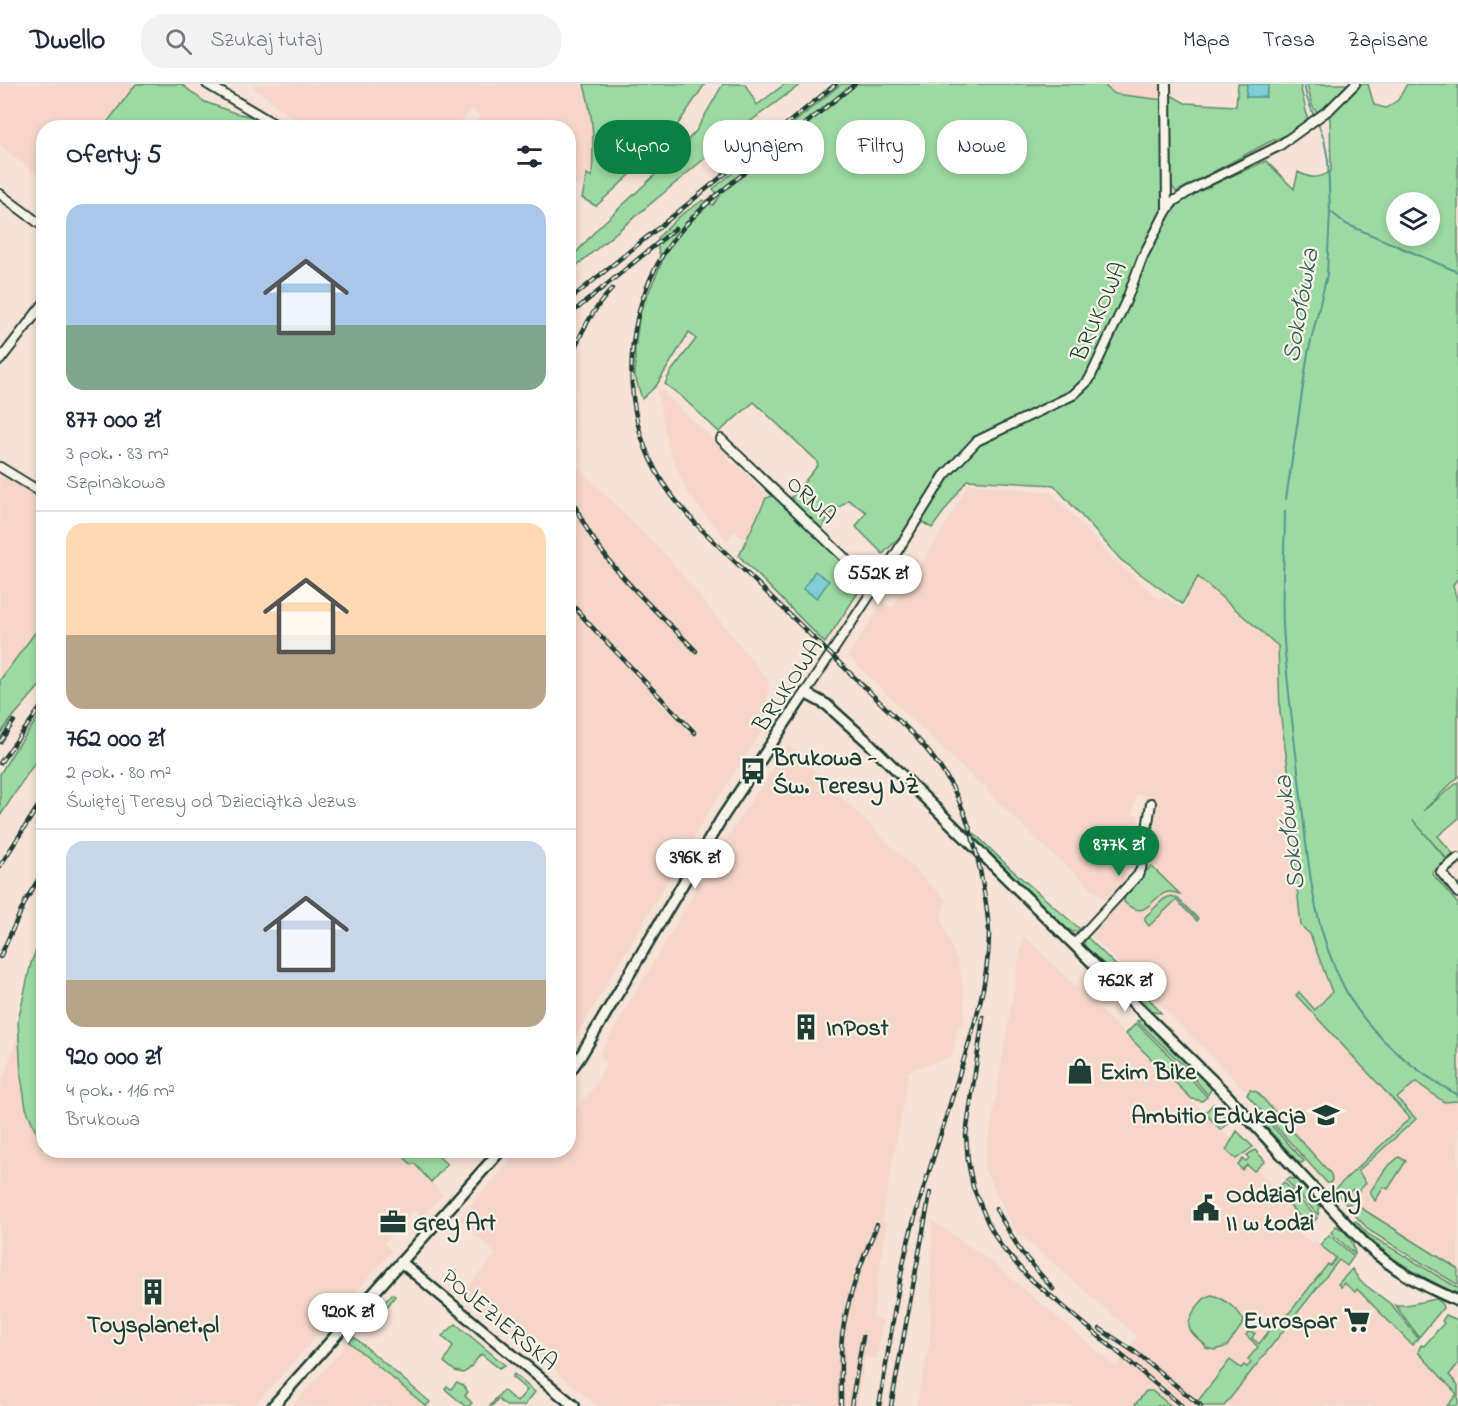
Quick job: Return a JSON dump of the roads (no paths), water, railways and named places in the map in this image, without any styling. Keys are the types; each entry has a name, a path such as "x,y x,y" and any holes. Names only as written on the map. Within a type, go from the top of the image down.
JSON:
{"street":[{"path":"207,84 268,120"},
{"name":"BRUKOWA","path":"1166,84 1167,210"},
{"name":"BRUKOWA","path":"576,1063 722,818 875,587 944,476 977,441 1073,395 1085,385 1126,301 1143,256 1167,210 1178,197 1279,146 1322,115 1355,84"},
{"path":"0,194 36,221"},
{"path":"0,360 36,313"},
{"name":"ORNA","path":"721,439 875,587"},
{"path":"0,466 36,489"},
{"path":"805,693 825,704 847,722 1237,1104 1366,1245 1399,1272 1422,1286 1458,1301"},
{"path":"1074,944 1138,875 1151,803"},
{"path":"1458,858 1441,872 1458,893"},
{"path":"273,1406 494,1158"},
{"name":"POJEZIERSKA","path":"401,1262 574,1406"}],"water":[{"path":"1247,84 1269,84 1266,97 1246,97"},
{"path":"815,571 829,581 817,598 803,589"}],"waterway":[{"name":"Sokołówka","path":"1304,84 1314,116"},
{"name":"Sokołówka","path":"1286,499 1308,353 1327,275 1330,212 1328,160 1324,139 1317,121"},
{"path":"1331,212 1346,224 1458,272"},
{"name":"Sokołówka","path":"1285,511 1283,611 1286,666 1309,867 1325,942 1334,967 1355,1007 1380,1037 1410,1064 1458,1095"}],"railway":[{"path":"576,295 836,84"},
{"path":"703,206 855,84"},
{"path":"709,202 685,226 664,253 641,304 635,331 632,388 636,416 644,443 663,484 696,524 916,737 940,767 958,799 971,832 987,911 989,937 983,990 906,1249 879,1406"},
{"path":"576,309 675,229"},
{"path":"576,345 598,306 612,289"},
{"path":"576,508 590,534 622,576 696,651"},
{"path":"576,609 695,733"},
{"path":"0,763 36,714"},
{"path":"0,742 14,721"},
{"path":"0,866 36,810"},
{"path":"0,957 36,883"},
{"path":"983,1017 966,1135 973,1187 988,1223 1001,1246 1027,1276 1182,1406"},
{"path":"891,1406 930,1193"},
{"path":"996,1209 1021,1252 1053,1289"},
{"path":"841,1406 841,1353 844,1322 856,1279 877,1225"},
{"path":"1100,1329 1135,1352 1201,1406"},
{"path":"851,1406 863,1337"}],"place":[{"name":"Brukowa - Św. Teresy NŻ","path":"753,771"},
{"name":"InPost","path":"806,1027"},
{"name":"Exim Bike","path":"1080,1071"},
{"name":"Ambitio Edukacja","path":"1326,1115"},
{"name":"Oddział Celny II w Łodzi","path":"1206,1208"},
{"name":"Grey Art","path":"393,1222"},
{"name":"Toysplanet.pl","path":"153,1292"},
{"name":"Eurospar","path":"1357,1320"}]}
